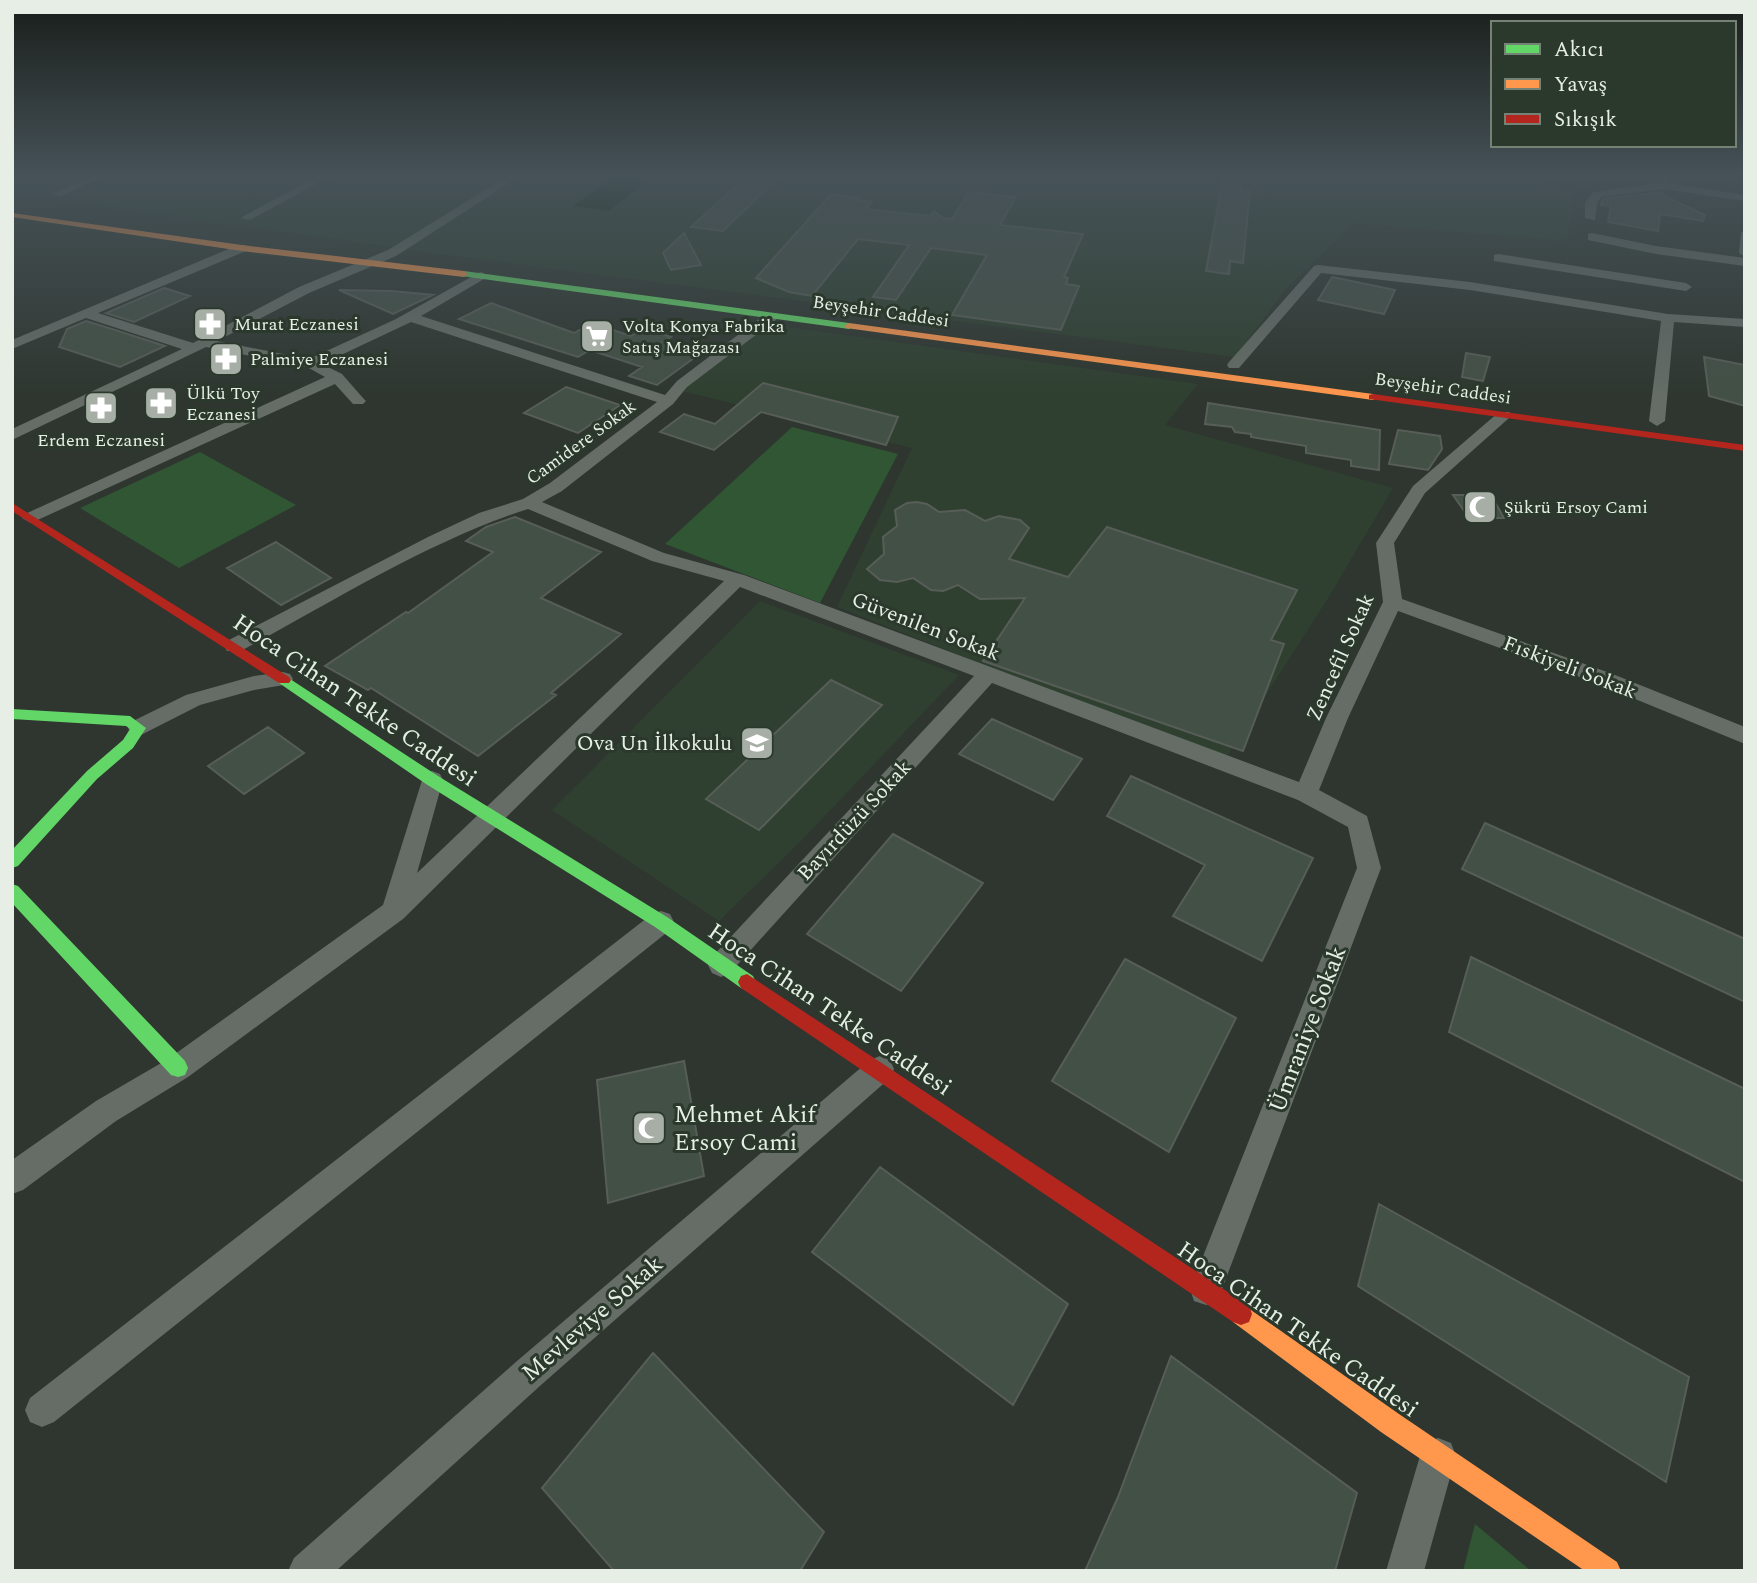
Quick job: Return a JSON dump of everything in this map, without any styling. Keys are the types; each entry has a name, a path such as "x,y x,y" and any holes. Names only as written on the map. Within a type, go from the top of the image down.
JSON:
{"main road":[{"name":"Beyşehir Caddesi","path":"257,250 480,276 1745,448"},
{"name":"Beyşehir Caddesi","path":"368,250 1745,433"},
{"name":"Hoca Cihan Tekke Caddesi","path":"12,506 234,646 432,780 661,922 721,965 1206,1289 1438,1456 1608,1571"},
{"path":"12,714 130,721 139,728 128,744 92,775 12,861"},
{"path":"12,891 178,1068"}],"street":[{"path":"12,345 238,250"},
{"path":"12,435 199,345 281,302 397,250"},
{"path":"1617,250 1691,287 1745,323"},
{"path":"1499,258 1691,287"},
{"path":"1657,421 1668,318 1691,287 1745,262"},
{"path":"1234,365 1318,269 1470,286 1668,318"},
{"path":"311,364 411,317 480,276"},
{"path":"86,314 199,345 311,364 337,377 358,401"},
{"path":"668,401 682,384 772,316"},
{"name":"Camidere Sokak","path":"411,317 505,350 668,401"},
{"path":"12,328 36,336"},
{"path":"31,518 337,377"},
{"name":"Camidere Sokak","path":"234,646 434,541 485,517 529,503 556,487 668,401"},
{"name":"Zencefil Sokak","path":"1306,794 1336,718 1393,602 1385,543 1419,490 1504,415"},
{"name":"Güvenilen Sokak","path":"529,503 658,557 737,579 1306,794"},
{"path":"12,1179 106,1111 178,1068 394,911 489,816 737,579"},
{"name":"Fıskiyeli Sokak","path":"1393,602 1603,678 1745,736"},
{"name":"Bayırdüzü Sokak","path":"721,965 988,674"},
{"path":"139,728 193,700 254,683 283,679"},
{"path":"394,911 432,780"},
{"name":"Ümraniye Sokak","path":"1206,1289 1369,868 1359,822 1306,794"},
{"path":"42,1410 661,922"},
{"name":"Mevleviye Sokak","path":"307,1571 529,1373 880,1069"},
{"path":"1405,1571 1438,1456"}],"shaded area":[{"path":"410,250 1326,250 1285,290 1235,357"},
{"path":"766,324 1198,384 1165,425 1393,488 1330,595 1225,759 837,607 912,448 670,388"},
{"path":"792,427 898,454 820,603 665,544"},
{"path":"200,452 296,505 179,568 80,508"},
{"name":"Ova Un İlkokulu","path":"760,601 959,675 800,842 719,921 552,810"},
{"path":"1475,1524 1531,1571 1463,1571"}],"building":[{"path":"666,250 693,250 701,265 671,270 663,253"},
{"path":"781,250 849,250 812,296 789,292 756,278"},
{"path":"906,250 930,250 896,300 873,297"},
{"path":"946,250 1076,250 1064,277 1068,278 1066,284 1079,286 1061,330 952,315 987,255"},
{"path":"1210,250 1244,250 1243,263 1230,261 1229,274 1206,271"},
{"path":"1332,277 1395,290 1384,314 1318,300"},
{"path":"164,288 190,296 134,322 106,313"},
{"path":"339,290 392,291 433,295 393,314"},
{"path":"491,303 574,333 592,323 631,336 644,328 671,337 663,342 701,353 657,385 629,376 642,367 590,350 578,357 459,319"},
{"path":"86,321 165,346 120,367 59,347 67,329"},
{"path":"1466,353 1490,357 1483,381 1462,377"},
{"path":"1704,357 1745,365 1745,406 1709,396"},
{"path":"763,383 898,417 886,445 761,412 714,450 660,432 684,414 715,424"},
{"path":"566,387 620,405 578,433 524,413"},
{"path":"1208,403 1380,430 1379,470 1351,466 1351,460 1306,453 1306,446 1251,437 1251,434 1235,432 1232,427 1205,424"},
{"path":"1398,430 1440,436 1442,449 1428,470 1389,464"},
{"name":"Şükrü Ersoy Cami","path":"1453,495 1491,495 1504,518 1469,518"},
{"path":"907,503 927,504 939,512 965,510 985,521 999,516 1020,520 1029,528 1009,559 1068,577 1107,527 1297,590 1271,640 1284,644 1243,751 983,661 1025,598 980,599 958,585 943,591 931,590 913,578 897,582 880,580 867,569 884,554 883,537 897,526 895,510"},
{"path":"515,517 601,552 541,598 621,634 551,693 556,695 478,756 371,688 368,690 325,666 408,613 493,552 466,541 486,527"},
{"path":"276,542 331,578 281,605 227,568"},
{"path":"831,680 882,705 759,830 706,799"},
{"path":"992,719 1082,759 1053,800 959,754"},
{"path":"268,727 304,753 244,794 208,766"},
{"path":"1131,776 1313,858 1262,961 1173,916 1205,865 1107,816"},
{"path":"1485,823 1745,939 1745,1002 1462,869"},
{"path":"893,834 983,883 901,991 807,934"},
{"path":"1471,957 1745,1089 1745,1182 1449,1032"},
{"path":"1125,959 1236,1018 1169,1152 1052,1081"},
{"name":"Mehmet Akif Ersoy Cami","path":"684,1061 704,1176 608,1203 597,1080"},
{"path":"880,1167 1068,1304 1013,1405 812,1252"},
{"path":"1379,1204 1689,1377 1666,1482 1358,1286"},
{"path":"653,1353 824,1532 800,1571 614,1571 542,1488"},
{"path":"1171,1356 1357,1493 1335,1571 1085,1571 1118,1497"}],"traffic: fast":[{"path":"464,274 849,326"},
{"path":"284,680 432,780 661,922 747,982"},
{"path":"12,714 130,721 139,728 128,744 92,775 12,861"},
{"path":"12,891 178,1068"}],"traffic: slow":[{"path":"258,250 464,274"},
{"path":"849,326 1373,397"},
{"path":"1241,1314 1390,1423 1608,1571"}],"traffic: jam":[{"path":"1373,397 1745,448"},
{"path":"12,506 284,680"},
{"path":"747,982 1241,1314"}],"place":[{"name":"Murat Eczanesi","path":"210,324"},
{"name":"Volta Konya Fabrika Satış Mağazası","path":"597,336"},
{"name":"Palmiye Eczanesi","path":"226,359"},
{"name":"Ülkü Toy Eczanesi","path":"161,403"},
{"name":"Erdem Eczanesi","path":"101,408"},
{"name":"Şükrü Ersoy Cami","path":"1480,507"},
{"name":"Ova Un İlkokulu","path":"757,743"},
{"name":"Mehmet Akif Ersoy Cami","path":"649,1128"}]}
